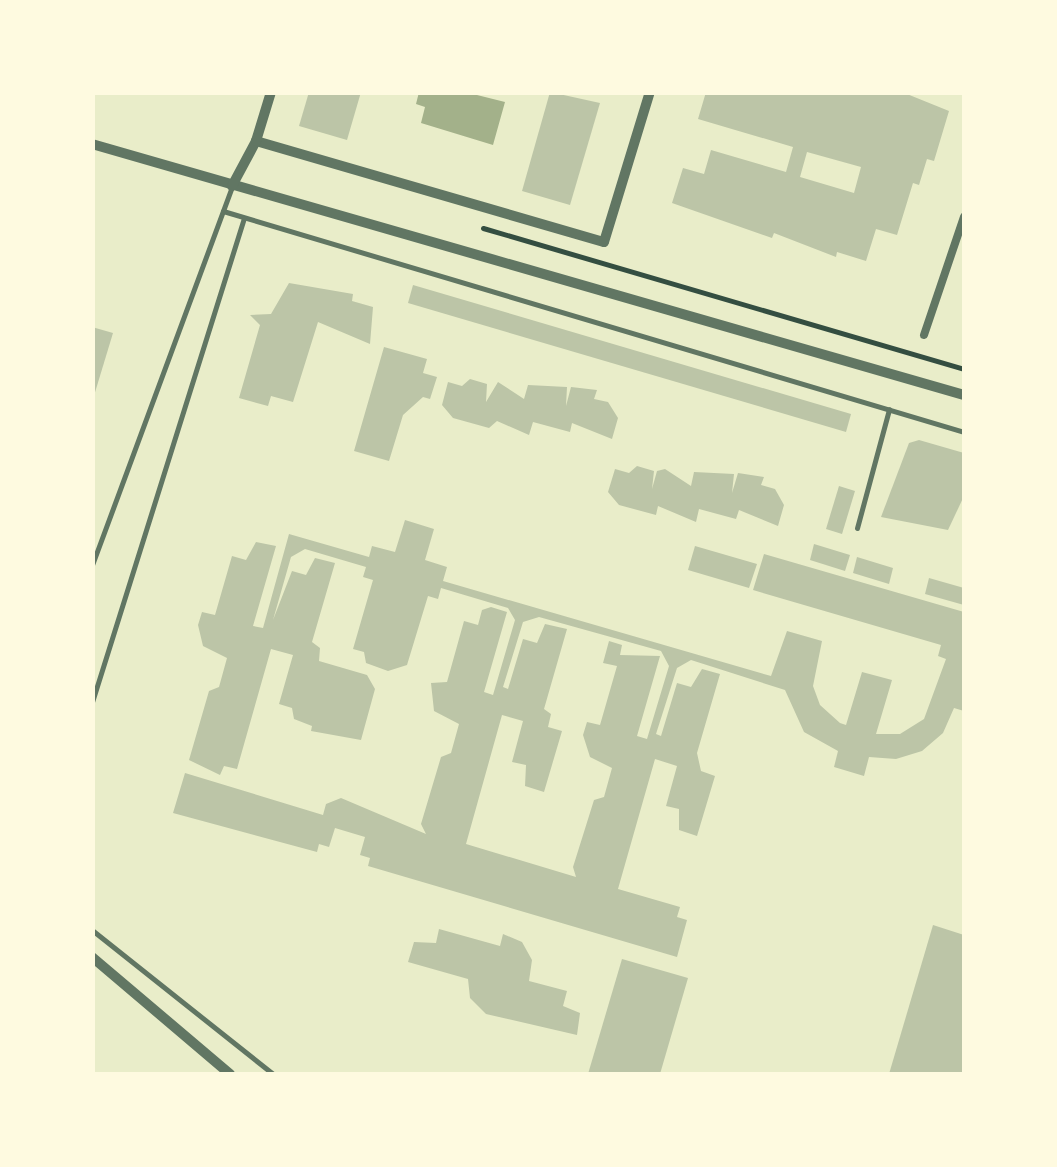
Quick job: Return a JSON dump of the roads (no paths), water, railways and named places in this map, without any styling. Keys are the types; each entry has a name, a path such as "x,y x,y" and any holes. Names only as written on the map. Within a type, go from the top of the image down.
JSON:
{"street":[{"path":"232,186 256,141 271,92"},
{"path":"256,141 604,242 650,92"},
{"path":"92,144 964,395"},
{"path":"924,335 964,217"},
{"path":"92,957 230,1074"}],"lane":[{"path":"92,565 232,186"},
{"path":"223,211 964,432"},
{"path":"92,702 244,218"},
{"path":"857,528 889,409"},
{"path":"92,930 274,1074"}]}
